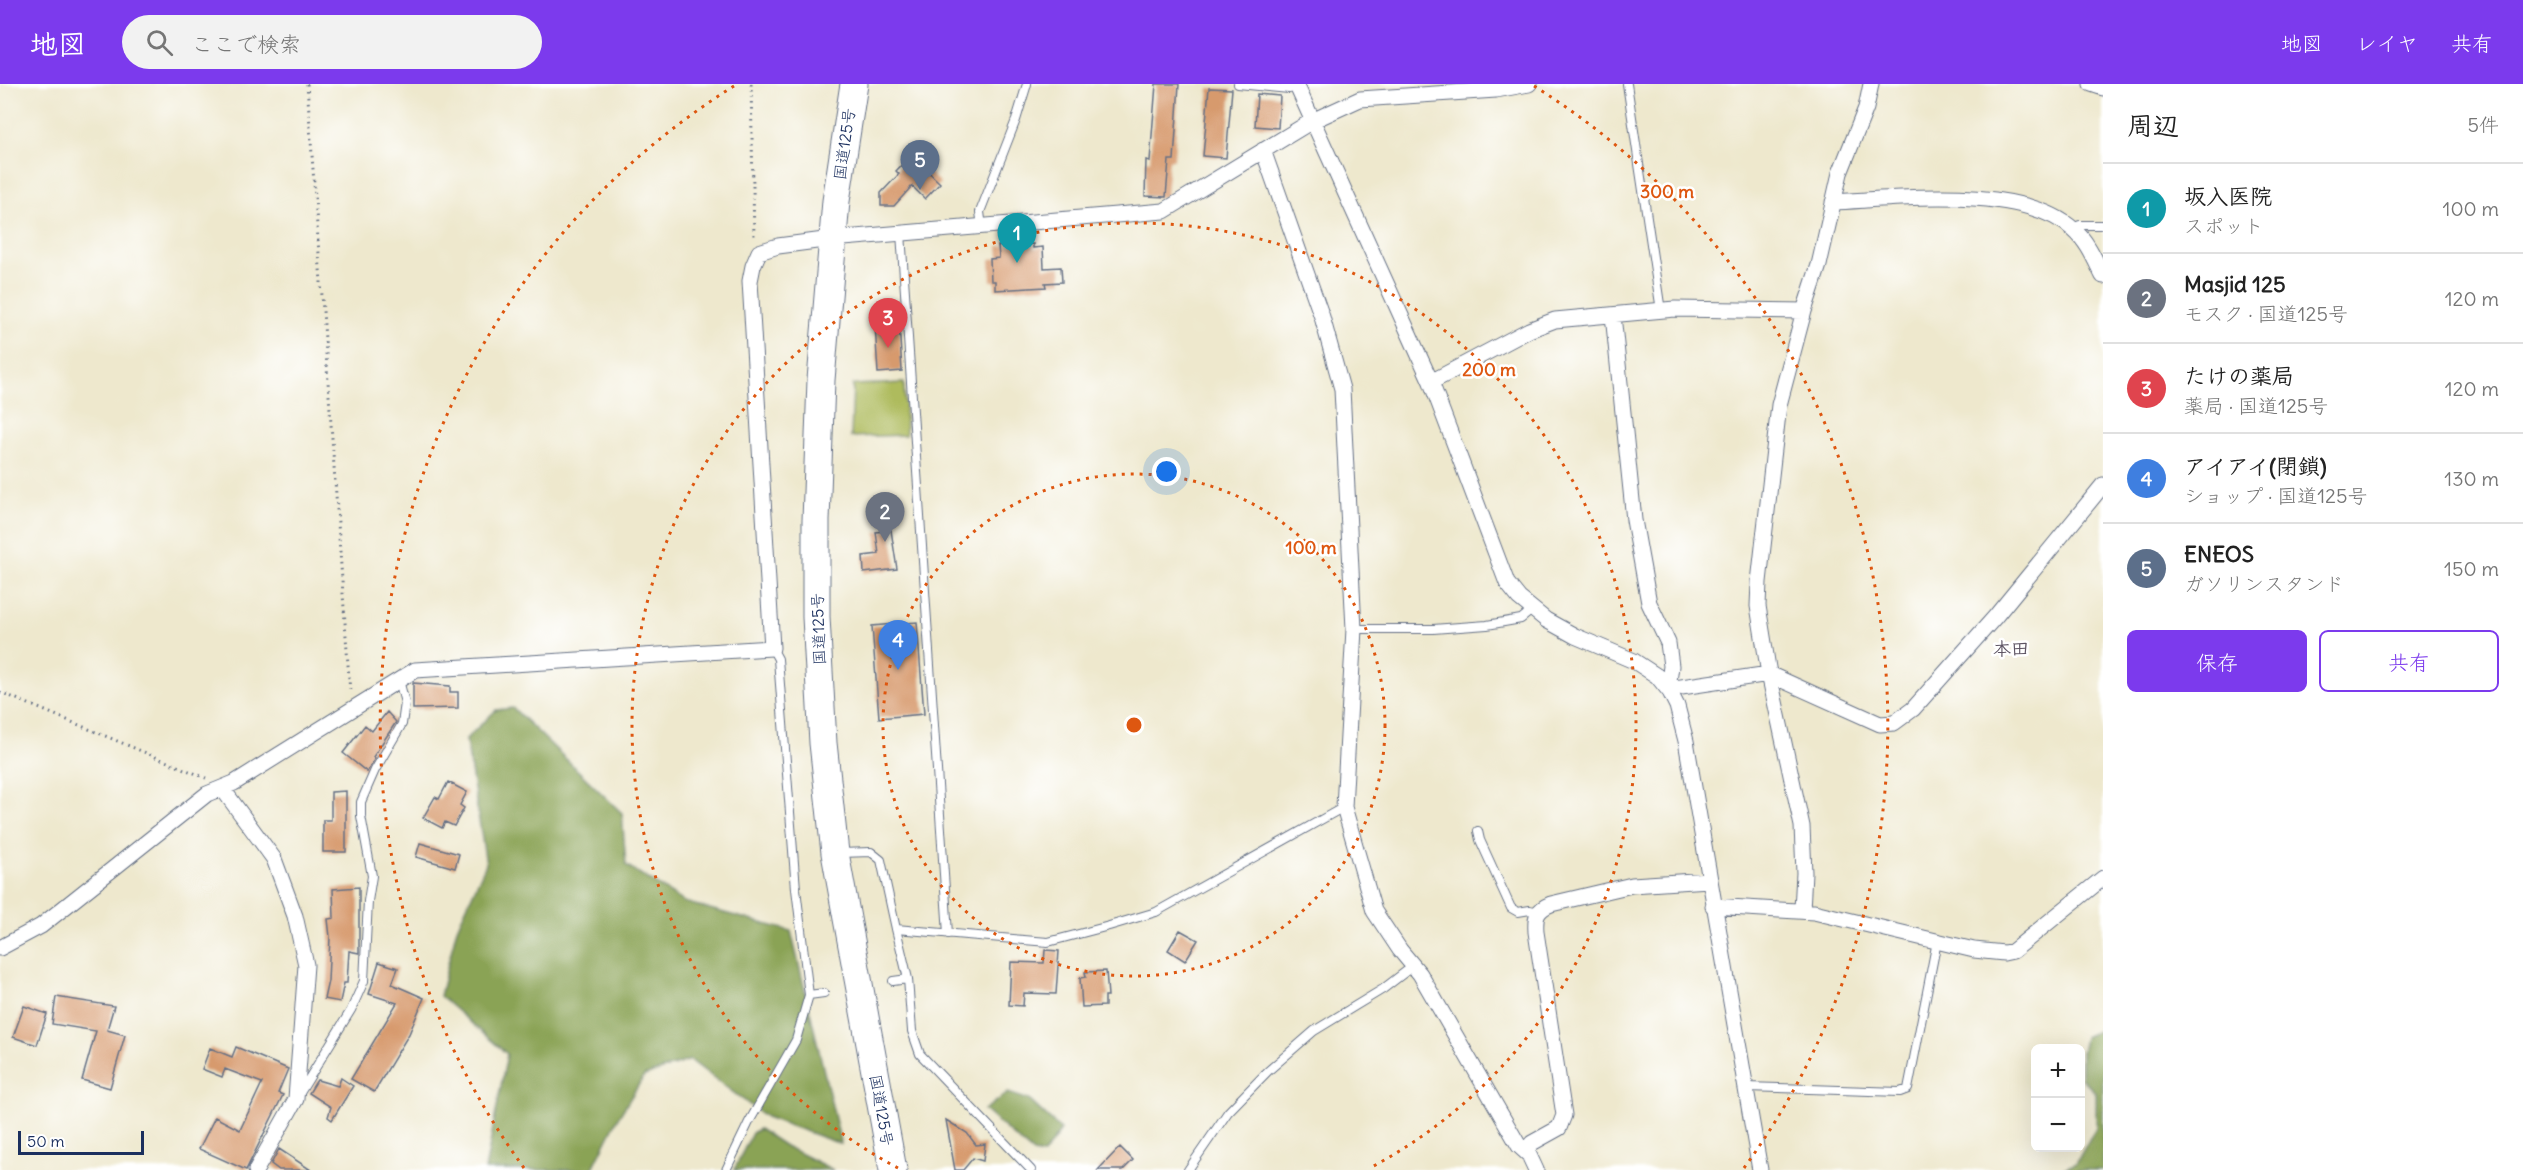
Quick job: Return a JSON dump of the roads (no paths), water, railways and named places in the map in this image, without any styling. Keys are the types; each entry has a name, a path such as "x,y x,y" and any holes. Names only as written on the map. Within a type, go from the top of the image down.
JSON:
{"highway":[{"name":"国道125号","path":"854,84 832,239 818,432 816,593 823,743 835,853 893,1170"}],"street":[{"path":"0,948 41,926 207,794 234,783 415,670 772,648 750,280 759,252 778,246 832,239 1164,211 1312,121 1349,104 1371,97 1496,90 1529,84"},
{"path":"1802,910 1804,873 1802,826 1768,674 1758,606 1759,574 1779,405 1819,265 1844,162 1866,108 1871,84"},
{"path":"2091,84 2103,88"},
{"path":"1297,85 1431,382 1507,583 1532,610 1575,636 1647,669 1668,689 1677,706 1686,741 1760,1170"},
{"path":"1263,150 1322,317 1342,389 1354,629 1344,807 1374,911 1420,974 1536,1170"},
{"path":"1833,202 1959,198 1994,200 2035,209 2072,228 2082,237 2103,276"},
{"path":"1431,382 1543,323 1556,320 1661,310 1804,311"},
{"path":"1613,315 1616,364 1634,520 1647,596 1668,643 1671,666 1668,689"},
{"path":"1668,689 1768,674 1880,724 1894,723 1901,719 1995,617 2103,485"},
{"path":"222,788 274,859 295,916 306,966 296,1099 255,1170"},
{"path":"1713,906 1802,910 1836,916 1974,950 2004,953 2013,951 2103,878"},
{"path":"1525,1151 1532,1143 1559,1128 1564,1115 1536,932 1535,920 1538,912 1541,908 1551,904 1611,889 1661,881 1709,880"}],"lane":[{"path":"982,227 980,212 1016,120 1027,84"},
{"path":"1238,84 1289,89 1297,85"},
{"path":"1627,84 1661,310"},
{"path":"2072,228 2080,225 2103,225"},
{"path":"901,234 948,934"},
{"path":"1354,629 1433,629 1487,625 1521,619 1532,610"},
{"path":"726,1170 749,1122 796,1040 806,1013 809,995 796,889 778,659 772,648"},
{"path":"296,1099 345,1019 364,981 368,901 372,876 361,816 361,802 375,770 402,724 405,704 399,680"},
{"path":"896,929 1048,942 1156,912 1344,807"},
{"path":"1478,831 1511,908 1518,912 1530,910 1538,912"},
{"path":"835,853 863,851 877,855 882,860 908,979 912,1031 920,1054 1031,1170"},
{"path":"1746,1087 1900,1092 1908,1089 1937,941"},
{"path":"1188,1170 1228,1112 1268,1071 1314,1031 1383,989 1413,966"},
{"path":"893,981 908,979"},
{"path":"809,995 824,993"}],"place":[{"name":"ENEOS","path":"920,190"},
{"name":"坂入医院","path":"1017,263"},
{"name":"たけの薬局","path":"888,348"},
{"name":"Masjid 125","path":"885,542"},
{"name":"アイアイ(閉鎖)","path":"898,670"}],"district":[{"name":"本田","path":"2011,649"}]}
